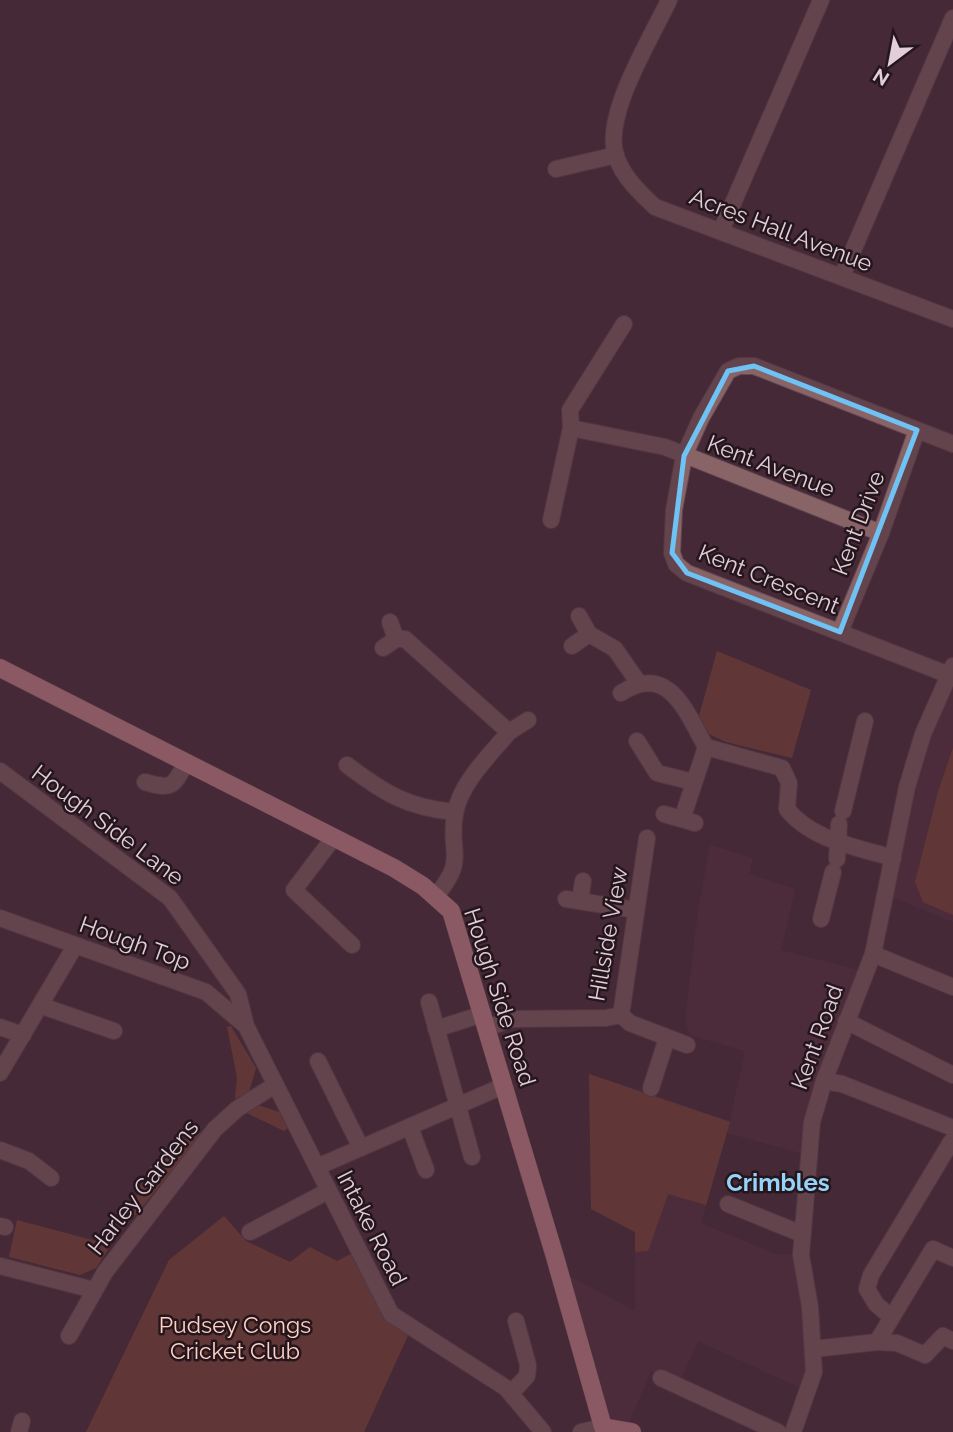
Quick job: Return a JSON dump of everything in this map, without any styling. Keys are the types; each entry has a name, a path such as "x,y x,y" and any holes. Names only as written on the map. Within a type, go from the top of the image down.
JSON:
{"main road":[{"name":"Hough Side Road","path":"0,668 394,867 436,896 451,911 603,1427"},
{"path":"603,1427 632,1432"}],"street":[{"path":"720,231 821,0"},
{"path":"556,169 615,155 614,131 622,99 661,5"},
{"path":"842,276 953,18"},
{"name":"Acres Hall Avenue","path":"615,155 633,186 655,207 953,319"},
{"path":"551,520 570,428 570,410 624,324"},
{"name":"Kent Crescent","path":"951,670 839,632 687,573 676,564 672,553 674,510 684,456 701,418 728,371 739,366 754,366 953,444"},
{"name":"Kent Avenue","path":"570,428 665,447 881,533"},
{"name":"Kent Drive","path":"839,632 881,533 918,430"},
{"path":"579,616 589,634 615,649 638,682"},
{"path":"390,622 390,643 405,639 509,732"},
{"path":"572,646 589,634"},
{"name":"Kent Road","path":"793,1432 812,1382 814,1349 802,1234 812,1122 824,1081 873,954 907,787 923,734 951,670"},
{"path":"621,693 638,682 656,683 673,692 706,747 782,768 789,783 787,809 797,823 838,841 893,858"},
{"path":"436,896 455,867 455,812 468,783 509,732 528,720"},
{"path":"821,919 833,872 841,817 865,721"},
{"path":"637,741 657,773 693,782"},
{"path":"664,814 688,821 693,782 706,747"},
{"path":"145,782 161,787 174,784 186,763"},
{"path":"347,765 397,800 424,810 455,812"},
{"name":"Hough Side Lane","path":"0,771 170,898 238,994 246,1026"},
{"path":"334,837 294,890 307,906 352,945"},
{"name":"Hillside View","path":"436,1029 485,1021 606,1018 621,1015 645,847 627,853"},
{"path":"813,880 833,872"},
{"path":"583,881 573,900 636,910"},
{"name":"Hough Top","path":"0,918 206,992 246,1026"},
{"path":"0,1073 75,946"},
{"path":"873,954 953,988"},
{"path":"429,1002 472,1157"},
{"path":"42,1006 114,1031"},
{"path":"621,1015 630,1023 687,1045"},
{"path":"846,1021 953,1075"},
{"name":"Intake Road","path":"246,1026 391,1314 511,1393 543,1432"},
{"path":"0,1027 23,1035"},
{"path":"651,1088 667,1038"},
{"path":"318,1061 361,1148"},
{"path":"824,1081 842,1084 952,1135 871,1275 867,1289 876,1304 891,1317"},
{"name":"Harley Gardens","path":"69,1336 94,1290 215,1129 237,1109 275,1085"},
{"path":"317,1167 503,1086"},
{"path":"410,1127 426,1170"},
{"path":"0,1150 29,1161 51,1178"},
{"path":"250,1232 328,1191"},
{"path":"728,1204 802,1234"},
{"path":"877,1342 933,1249 953,1258"},
{"path":"0,1266 94,1290"},
{"path":"511,1393 527,1377 528,1365 516,1321"},
{"path":"814,1349 877,1342 897,1343 925,1355 943,1336 953,1341"},
{"path":"661,1378 778,1432"},
{"path":"581,1432 603,1427"}],"highlighted area":[{"path":"754,366 917,430 840,632 687,573 672,553 684,456 728,371"}],"shaded area":[{"path":"953,666 953,922 887,895 907,787"},
{"path":"710,845 753,858 749,874 795,889 781,950 865,972 808,1155 727,1133 701,1223 775,1254 801,1255 809,1392 698,1341 679,1383 651,1371 626,1429 602,1427 558,1270 635,1311 635,1232 591,1209 589,1074 730,1121 745,1051 690,1035 685,1020 698,911"}],"green space":[{"path":"717,651 811,690 792,758 726,742 709,734 699,716"},
{"path":"953,748 953,915 923,902 915,882 938,792"},
{"path":"231,1026 256,1068 249,1092 235,1099 237,1077 227,1027"},
{"path":"589,1074 730,1122 706,1205 668,1194 648,1251 635,1252 635,1232 591,1209"},
{"path":"258,1105 279,1112 288,1128 284,1131 247,1113"},
{"path":"205,1131 134,1217 140,1187 154,1162 176,1144"},
{"name":"Pudsey Congs Cricket Club","path":"224,1216 246,1241 290,1262 310,1247 337,1261 358,1250 411,1329 364,1432 86,1432 169,1260"},
{"path":"17,1220 111,1245 96,1268 80,1275 9,1257"}],"district":[{"name":"Crimbles","path":"778,1183"}]}
